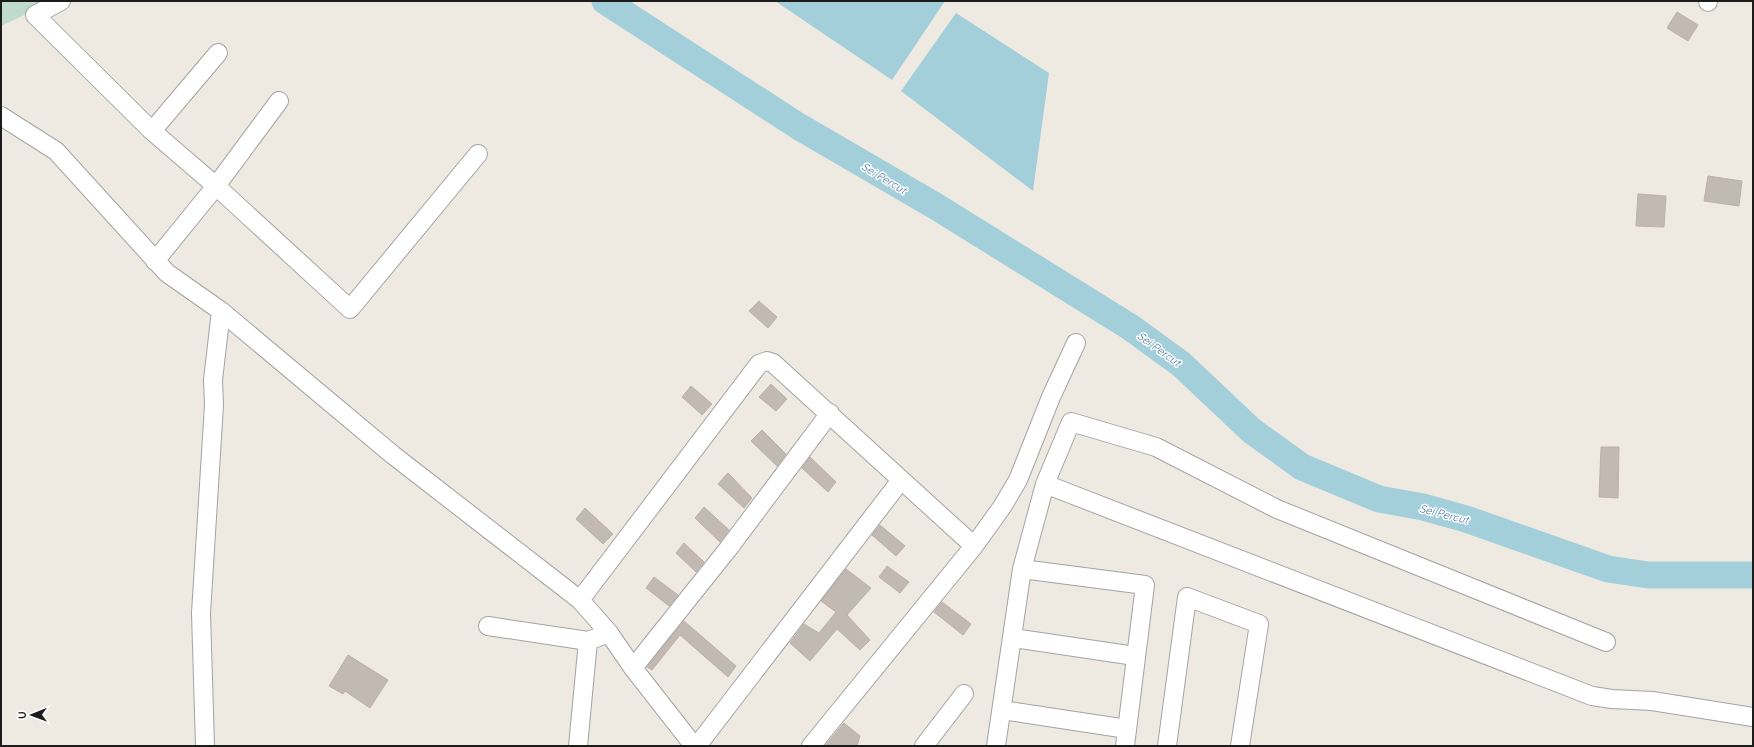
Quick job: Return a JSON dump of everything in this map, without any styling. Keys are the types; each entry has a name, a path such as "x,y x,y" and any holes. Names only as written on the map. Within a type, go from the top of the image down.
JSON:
{"street":[{"path":"61,1 35,15 152,131 216,186 350,309 478,154"},
{"path":"152,131 218,53"},
{"path":"155,261 216,186 279,101"},
{"path":"1,116 56,151 166,273 221,311 393,455 580,600 609,633 633,668 696,746 901,480"},
{"path":"205,746 201,613 214,405 213,380 221,311"},
{"path":"811,746 974,546 1018,480 1051,397 1076,343"},
{"path":"580,600 759,364 767,361 773,363 830,413 974,546"},
{"path":"633,668 728,549 830,413"},
{"path":"996,746 1022,569 1045,484 1071,422 1156,447 1277,510 1606,642"},
{"path":"1045,484 1592,696 1612,699 1652,701 1753,717"},
{"path":"1002,710 1126,738 1145,585 1022,569"},
{"path":"1167,746 1187,597 1258,624 1240,746"},
{"path":"488,626 588,641 609,633"},
{"path":"1013,638 1135,656"},
{"path":"578,746 588,641"},
{"path":"924,746 964,694"}],"green space":[{"path":"1,1 54,1 1,26"}],"water":[{"path":"775,1 945,1 892,80"},
{"path":"956,13 1049,73 1033,191 901,91"}],"building":[{"path":"1677,12 1698,25 1688,41 1667,28"},
{"path":"1708,176 1742,181 1739,206 1704,201"},
{"path":"1638,194 1666,196 1664,227 1636,226"},
{"path":"759,301 777,317 768,328 749,311"},
{"path":"771,384 787,399 776,411 759,397"},
{"path":"691,386 712,404 702,415 682,397"},
{"path":"762,430 786,454 777,466 751,441"},
{"path":"1601,447 1619,447 1618,498 1599,497"},
{"path":"810,457 836,482 828,492 802,468"},
{"path":"728,473 752,498 744,508 718,484"},
{"path":"704,507 729,530 720,542 695,518"},
{"path":"585,508 613,534 603,544 576,519"},
{"path":"880,525 905,546 896,556 872,535"},
{"path":"684,543 704,562 696,572 676,553"},
{"path":"887,566 909,582 900,593 879,577"},
{"path":"846,569 871,588 847,615 870,640 860,650 837,629 810,661 790,643 804,624 819,633 836,612 821,601"},
{"path":"654,577 678,595 669,606 646,588"},
{"path":"942,602 971,624 963,635 934,612"},
{"path":"684,621 736,666 728,677 680,635 652,670 647,667"},
{"path":"348,655 388,680 370,708 345,691 343,694 329,686"},
{"path":"844,723 860,736 857,746 825,746"}],"waterway":[{"name":"Sei Percut","path":"605,1 798,126 937,207 1130,327 1181,364 1252,431 1302,467 1379,499 1423,507 1466,519 1608,569 1648,575 1753,575"}]}
